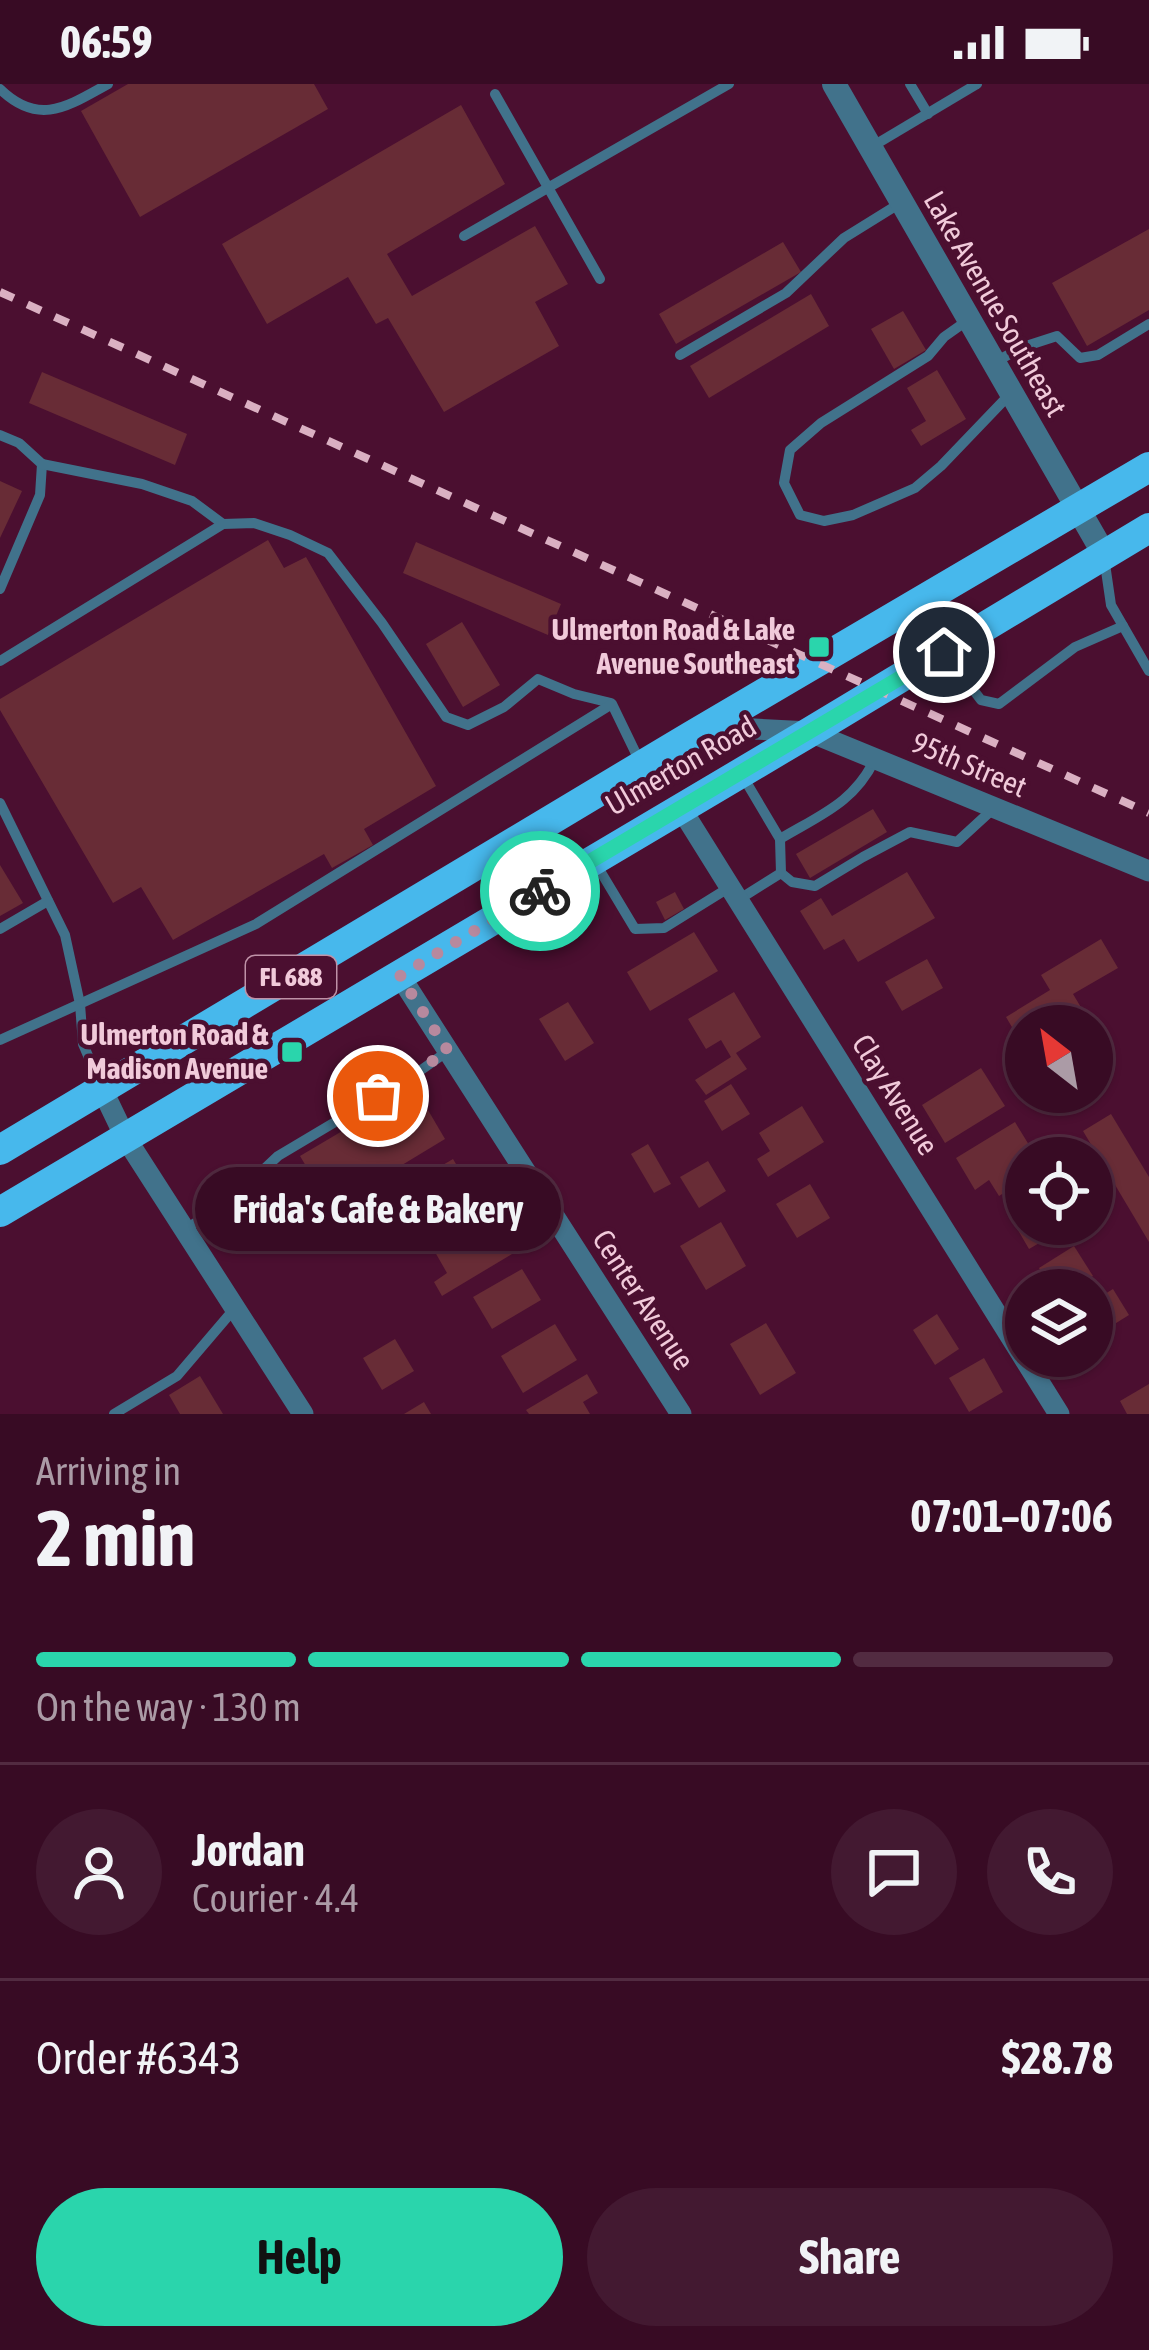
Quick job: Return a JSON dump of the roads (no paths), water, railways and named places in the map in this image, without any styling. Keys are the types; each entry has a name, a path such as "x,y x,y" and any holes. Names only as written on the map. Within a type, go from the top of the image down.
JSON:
{"main road":[{"name":"Ulmerton Road","path":"0,1150 1149,467"},
{"name":"Ulmerton Road","path":"0,1212 1149,528"}],"street":[{"name":"Lake Avenue Southeast","path":"834,84 1104,554"},
{"name":"95th Street","path":"691,736 754,729 810,733 1149,871"},
{"name":"Clay Avenue","path":"680,807 1059,1414"},
{"name":"Center Avenue","path":"400,976 681,1414"},
{"path":"102,1089 125,1137 304,1414"}],"lane":[{"path":"0,89 16,104 57,111 108,84"},
{"path":"464,236 729,84"},
{"path":"910,84 928,114"},
{"path":"870,148 977,84"},
{"path":"495,94 600,279"},
{"path":"680,355 786,293 844,238 902,202"},
{"path":"968,320 928,356 821,423 790,450 784,483 800,515 824,521 853,515 915,488 1010,394"},
{"path":"993,363 1057,337 1080,358 1098,355 1149,324"},
{"path":"0,436 19,443 42,464 176,495 223,524"},
{"path":"0,589 40,495 42,464"},
{"path":"0,661 223,524 254,523 328,553 446,716 468,725 504,706 538,679 612,704 643,767"},
{"path":"1104,554 1111,605 1149,670"},
{"path":"944,652 981,700 999,704 1075,647 1123,626"},
{"path":"0,1040 256,924 612,704"},
{"path":"780,839 849,798 866,779 875,759"},
{"path":"741,773 780,839 781,874"},
{"path":"0,802 65,935 83,1044 102,1089"},
{"path":"781,874 792,882 815,886 910,832 957,842 993,808"},
{"path":"593,859 635,929 664,928 781,874"},
{"path":"0,929 48,901"},
{"path":"185,1230 242,1190 278,1156 448,1051"},
{"path":"114,1414 176,1376 235,1308"}],"railway":[{"path":"0,292 1149,813"}],"place":[{"name":"Ulmerton Road & Lake Avenue Southeast","path":"819,647"},
{"name":"Ulmerton Road & Madison Avenue","path":"292,1052"},
{"name":"Frida's Cafe & Bakery","path":"378,1096"}]}
